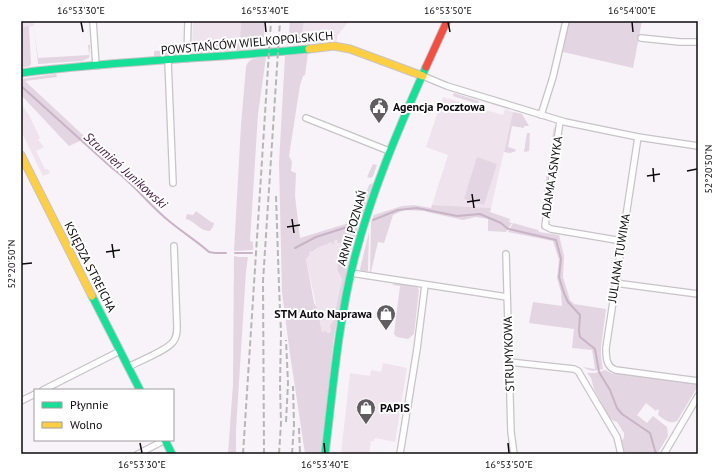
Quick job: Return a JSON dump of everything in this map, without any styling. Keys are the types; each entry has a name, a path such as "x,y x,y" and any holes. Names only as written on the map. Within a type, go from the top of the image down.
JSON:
{"street":[{"path":"93,21 96,66"},
{"path":"187,59 188,21"},
{"name":"ARMII POZNAŃ","path":"325,454 338,344 351,273 369,208 390,151 447,21"},
{"path":"541,115 553,77 566,21"},
{"path":"640,38 680,42 698,42"},
{"name":"POWSTAŃCÓW WIELKOPOLSKICH","path":"21,73 49,69 168,61 336,46 350,49 423,76"},
{"path":"168,61 173,183"},
{"path":"423,76 447,86 560,121 638,137 698,146"},
{"path":"306,118 390,151"},
{"name":"ADAMA ASNYKA","path":"560,121 545,226 550,230 622,241"},
{"name":"JULIANA TUWIMA","path":"638,137 606,348 607,363 610,367 621,370 698,380"},
{"name":"KSIĘDZA STREICHA","path":"21,155 139,389"},
{"path":"128,367 166,348 176,336 177,326 174,246"},
{"name":"STRUMYKOWA","path":"506,254 510,432 514,454"},
{"path":"351,273 507,297"},
{"path":"615,283 698,294"},
{"path":"400,454 416,355 425,285"},
{"path":"45,389 120,351"},
{"path":"509,362 574,369 578,371 617,437 621,454"},
{"path":"21,401 34,394"},
{"path":"664,454 698,396"},
{"path":"138,454 163,441"},
{"path":"166,441 172,454"}],"shaded area":[{"path":"21,21 34,21 34,26 21,28"},
{"path":"193,21 241,21 240,39 215,40 214,45 192,49"},
{"path":"241,21 265,21 264,37 259,39 258,45 263,48 197,53 192,52 191,48 201,48 214,45 215,40 240,39"},
{"path":"290,21 304,21 301,44 288,45"},
{"path":"304,21 349,21 337,36 337,41 301,44"},
{"path":"569,21 642,21 633,68 563,52"},
{"path":"29,26 31,64 30,66 21,68 21,28"},
{"path":"34,26 38,58 89,55 88,45 90,45 89,58 81,61 38,64"},
{"path":"181,50 179,54 154,56 154,51"},
{"path":"308,53 305,75 303,76 300,85 289,156 292,162 291,171 296,173 295,196 300,238 352,222 358,216 369,185 373,183 352,245 347,247 342,246 346,245 345,242 338,243 337,240 334,241 334,244 332,244 332,242 328,243 312,252 311,251 306,259 314,303 317,308 322,332 326,331 327,333 331,332 330,325 333,322 342,279 337,269 338,262 341,260 344,261 348,266 334,337 321,454 305,454 282,292 279,163 285,56 290,54"},
{"path":"266,57 258,114 250,241 253,242 253,250 234,251 241,125 246,67 251,60"},
{"path":"56,74 57,77 25,81 86,138 69,146 21,95 21,79"},
{"path":"454,93 479,101 478,104 453,96"},
{"path":"443,97 503,115 505,109 513,112 491,208 432,205 448,155 426,147"},
{"path":"21,104 29,115 40,138 38,140 44,147 36,151 45,169 48,169 50,173 43,176 21,131"},
{"path":"513,112 522,114 529,126 524,126 524,128 512,126 508,147 515,149 516,151 510,153 504,152"},
{"path":"554,126 555,130 545,196 543,199"},
{"path":"527,133 530,133 529,151 524,152"},
{"path":"477,157 497,164 484,205 464,199"},
{"path":"373,164 377,165 373,176 371,178 367,177"},
{"path":"414,205 431,208 432,205 491,208 490,212 510,219 509,222 512,223 506,232 488,231 488,219 476,217 463,220 425,211 404,210 393,215 384,243 378,242 370,272 371,222 374,215 402,206"},
{"path":"196,211 214,223 210,231 204,230 186,219 187,214 193,215"},
{"path":"513,223 538,230 539,232 559,235 564,256 563,277 570,300 574,304 606,309 601,347 603,369 593,371 583,367 595,369 592,350 572,348 574,329 529,323 533,302 562,306 561,292 557,278 559,260 553,241 508,232"},
{"path":"357,232 348,266 347,263 339,273 342,279 331,332 322,332 306,259 311,251 313,252 327,243 332,242 332,244 334,241 345,241 347,247 356,233 298,250"},
{"path":"369,232 368,271 361,271 360,269"},
{"path":"298,250 316,338 334,337 315,339"},
{"path":"234,256 248,257 236,430 236,454 228,454 233,384"},
{"path":"396,283 416,286 419,290 414,334 408,339 397,337 394,334 400,286 392,285"},
{"name":"PAPIS","path":"383,363 407,368 395,442 375,438 374,441 371,441 369,454 341,454 350,373 370,376 371,370 381,372"},
{"path":"605,370 613,374 613,372 698,382 698,386 677,421 667,421 658,415 659,410 657,409 656,411 646,403 637,415 647,423 653,416 667,427 668,436 657,454 625,454 622,441 624,433 617,422 609,417 594,389 591,378 587,373 595,373"}],"waterway":[{"name":"Strumień Junikowski","path":"21,86 127,180 169,221 209,252 226,253"},
{"name":"Strumień Junikowski","path":"373,220 398,210 417,208 457,216 480,214 501,223 508,229"},
{"name":"Strumień Junikowski","path":"295,248 316,237 357,224"},
{"name":"Strumień Junikowski","path":"509,229 556,240 561,259 559,277 568,302 580,315 580,337 595,349 599,372 610,390 617,408 622,414 650,433 656,454"},
{"name":"Strumień Junikowski","path":"235,253 252,253"}],"railway":[{"path":"243,454 271,21"},
{"path":"264,454 263,281 280,21"},
{"path":"276,196 281,333 281,423 279,454"},
{"path":"286,340 288,383 286,422"},
{"path":"292,454 294,425 293,386"},
{"path":"299,428 300,454"}],"traffic: fast":[{"path":"21,73 93,65 309,49"},
{"path":"325,454 340,332 348,284 354,260 368,210 395,138 426,67"},
{"path":"92,296 139,389"},
{"path":"166,441 172,454"}],"traffic: slow":[{"path":"309,49 334,46 350,49 423,76"},
{"path":"21,155 92,296"}],"traffic: jam":[{"path":"426,67 447,21"}],"place":[{"name":"Agencja Pocztowa","path":"379,124"},
{"name":"STM Auto Naprawa","path":"386,331"},
{"name":"PAPIS","path":"366,425"}]}
